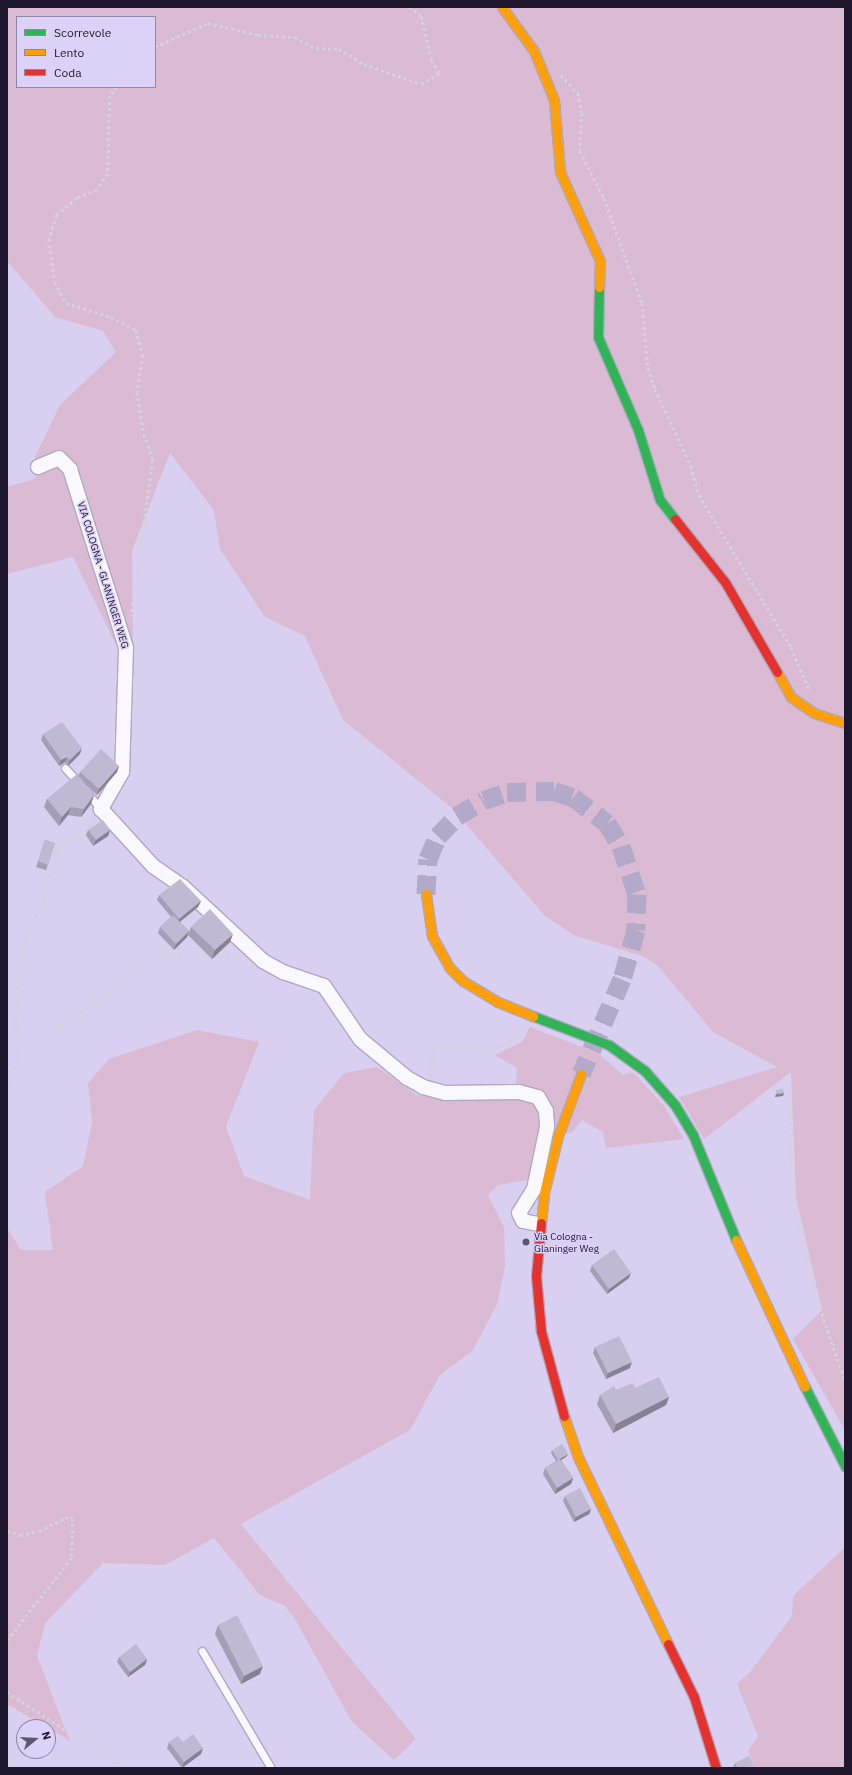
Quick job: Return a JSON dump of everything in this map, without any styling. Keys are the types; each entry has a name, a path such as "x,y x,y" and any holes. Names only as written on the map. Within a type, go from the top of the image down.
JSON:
{"main road":[{"path":"502,7 524,34 544,74 557,113 560,172 600,261 598,337 638,430 660,500 725,582 791,697 814,713 845,723"},
{"path":"426,894 432,936 450,968 464,981 498,1002 609,1045 645,1071 675,1105 693,1135 750,1276 845,1466"},
{"path":"581,1074 551,1162 539,1224 538,1312 546,1359 564,1421 578,1457 694,1697 716,1768"}],"street":[{"name":"VIA COLOGNA - GLANINGER WEG","path":"38,467 59,458 70,469 125,643 123,766 118,784 101,809"},
{"path":"101,809 154,866 182,886 263,961 283,972 324,986 369,1048 423,1087 457,1093 519,1092 538,1097 543,1103 548,1119 535,1184 520,1213 524,1221 539,1224"}],"lane":[{"path":"65,768 101,809"},
{"path":"202,1652 271,1768"}],"path":[{"path":"156,47 208,23 258,35 295,37 316,48 339,49 364,64 420,84 438,73 431,60 421,16 409,7"},
{"path":"544,74 563,76 578,93 582,113 580,151 604,198 642,303 648,368 700,495 791,647 813,695"},
{"path":"116,88 110,96 108,174 98,190 77,198 57,215 49,239 55,282 66,303 111,317 136,330 143,355 137,392 144,434 154,460 125,643"},
{"path":"7,1092 18,1056 15,1019 20,950 41,906 56,851 66,842 94,825 101,809"},
{"path":"7,842 35,844 50,839 66,842"},
{"path":"49,1033 111,991 154,953 263,961"},
{"path":"423,1087 437,1047 448,1044 494,1049 523,1033"},
{"path":"788,1086 795,1205 818,1302 845,1381"},
{"path":"7,1531 20,1535 39,1531 72,1518 72,1558 7,1641"},
{"path":"7,1692 124,1768"}],"shaded area":[{"path":"7,7 845,7 845,1430 793,1339 822,1310 796,1197 791,1072 704,1139 679,1097 777,1067 713,1032 658,966 642,956 576,936 545,916 452,808 343,720 305,636 265,617 220,549 214,510 170,453 132,551 133,648 119,651 73,557 7,574 7,487 35,479 35,457 60,405 116,352 103,331 55,317 7,261"},
{"path":"530,1027 598,1053 623,1075 633,1072 664,1106 684,1139 606,1148 603,1132 582,1120 571,1133 538,1137 528,1180 498,1185 488,1195 504,1227 505,1267 497,1304 473,1350 440,1375 410,1430 241,1524 416,1739 394,1760 352,1722 295,1619 285,1606 260,1595 214,1538 165,1565 103,1563 45,1623 37,1656 70,1741 56,1733 56,1719 33,1719 7,1704 7,1228 21,1250 53,1250 45,1192 83,1166 92,1122 88,1083 109,1059 197,1030 259,1042 226,1127 244,1176 310,1200 314,1110 344,1073 377,1067 416,1095 463,1100 515,1097 517,1068 495,1055 522,1042"},
{"path":"844,1548 845,1768 755,1768 748,1751 758,1736 737,1684 751,1671 792,1616 793,1596"}],"building":[{"path":"62,722 82,748 70,760 67,757 61,760 43,734"},
{"path":"101,749 119,766 99,789 80,772"},
{"path":"77,774 94,795 84,809 71,807 62,817 47,799"},
{"path":"103,820 110,830 96,840 88,830"},
{"path":"45,840 55,843 48,865 38,861"},
{"path":"180,879 201,901 179,919 159,895"},
{"path":"210,909 233,934 215,950 191,927"},
{"path":"173,915 189,931 176,944 160,927"},
{"path":"783,1089 784,1093 776,1094 776,1090"},
{"path":"614,1249 631,1273 609,1289 592,1265"},
{"path":"619,1336 632,1362 608,1373 595,1347"},
{"path":"659,1377 669,1397 616,1424 600,1395 614,1386 616,1390 633,1383 635,1388"},
{"path":"562,1444 568,1454 558,1460 552,1450"},
{"path":"560,1459 573,1478 557,1488 545,1468"},
{"path":"580,1488 591,1509 576,1517 565,1496"},
{"path":"237,1615 263,1666 244,1676 218,1625"},
{"path":"136,1644 147,1659 130,1672 119,1657"},
{"path":"193,1734 203,1748 184,1762 169,1742 178,1736 183,1742"},
{"path":"749,1756 755,1768 737,1768 735,1763"}],"tunnel":[{"path":"426,894 428,859 438,836 457,816 484,800 507,792 554,791 573,797 607,823 621,846 637,894 636,930 622,979 581,1074"}],"traffic: fast":[{"path":"599,287 598,337 638,430 660,500 675,519"},
{"path":"533,1016 609,1045 645,1071 675,1105 693,1135 736,1240"},
{"path":"805,1387 845,1466"}],"traffic: slow":[{"path":"502,7 534,51 554,100 560,172 600,261 599,287"},
{"path":"777,672 791,697 814,713 845,723"},
{"path":"426,894 432,936 450,968 463,981 498,1002 533,1016"},
{"path":"541,1223 544,1193 558,1136 581,1074"},
{"path":"736,1240 805,1387"},
{"path":"564,1416 578,1457 668,1644"}],"traffic: jam":[{"path":"675,519 725,582 777,672"},
{"path":"541,1223 536,1276 541,1331 564,1416"},
{"path":"668,1644 694,1697 716,1768"}],"place":[{"name":"Via Cologna - Glaninger Weg","path":"526,1242"}]}
